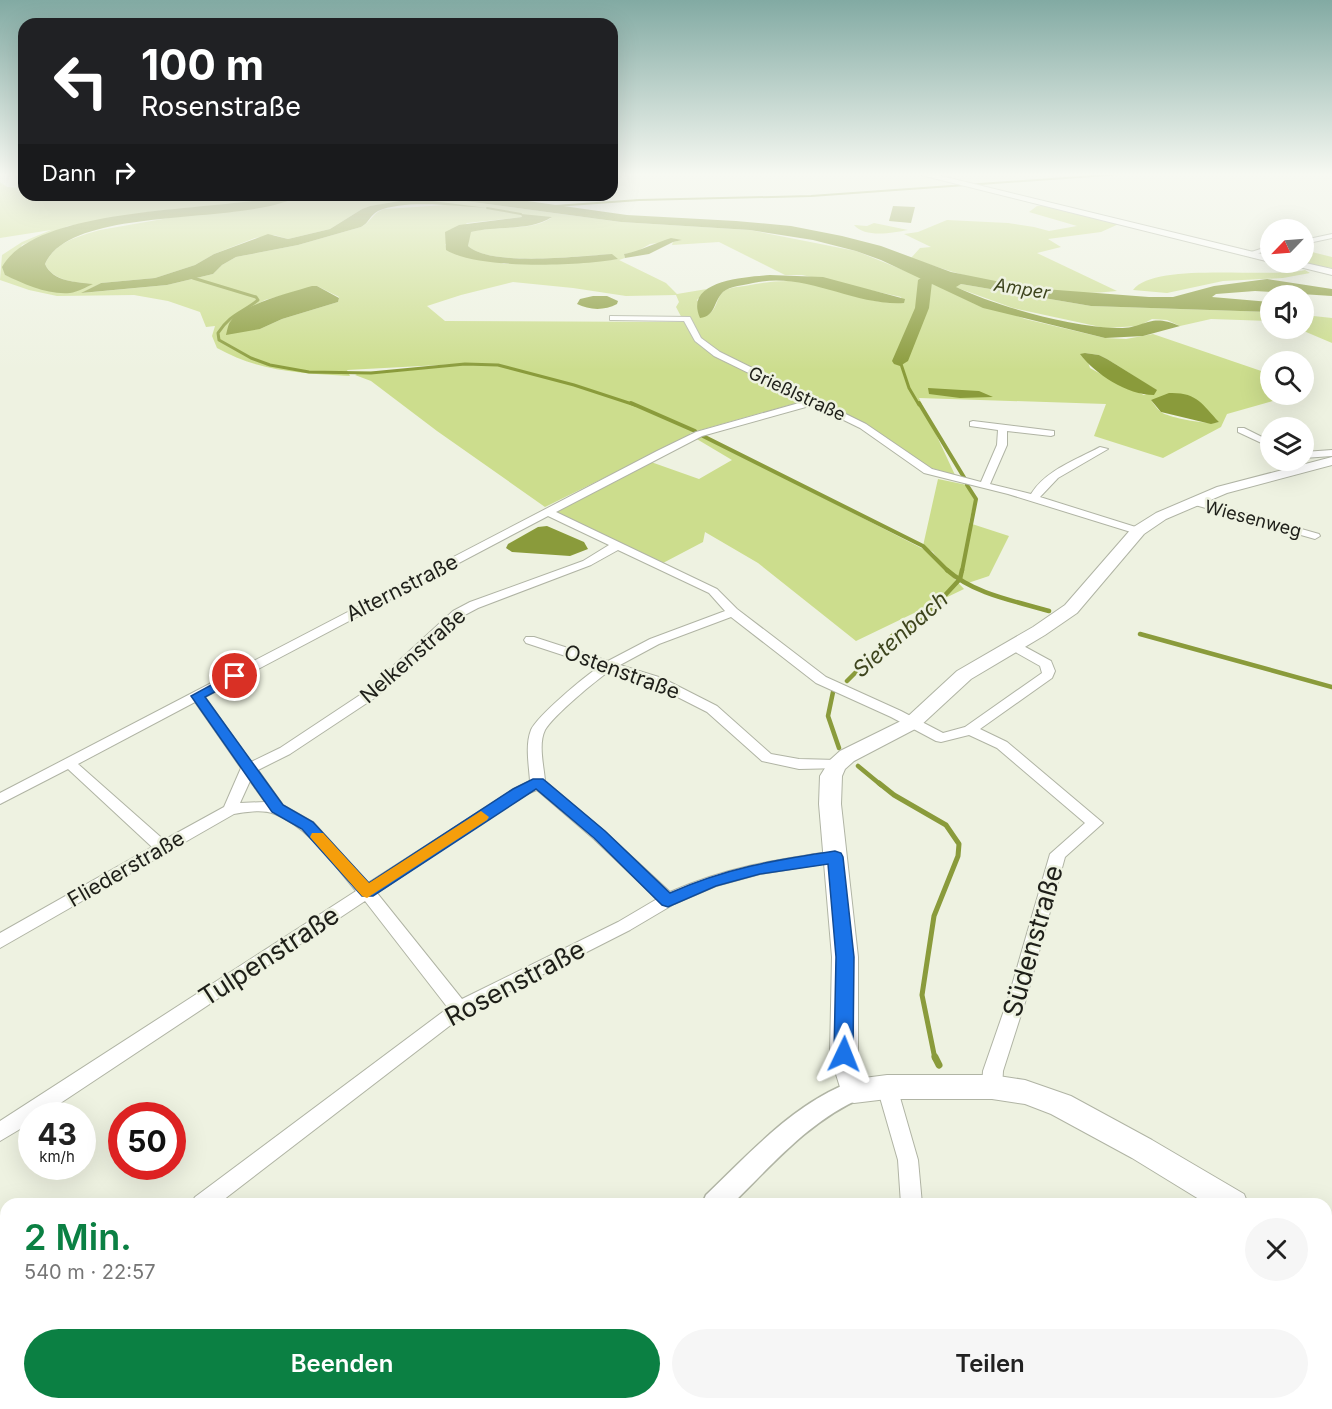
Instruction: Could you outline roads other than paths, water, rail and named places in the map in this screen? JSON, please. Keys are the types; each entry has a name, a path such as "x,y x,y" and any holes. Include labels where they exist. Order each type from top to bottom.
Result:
{"main road":[{"path":"1187,239 1260,257"},
{"path":"1314,268 1332,272"},
{"path":"1314,460 1332,461"},
{"path":"1223,1198 1142,1149 1061,1106 1025,1092 992,1087 887,1088 854,1091 844,1054 845,957 830,804 831,776 837,765 847,756 912,723 964,675 1071,609 1138,531 1161,516 1192,501 1277,471"}],"street":[{"path":"1248,254 1260,251"},
{"name":"Grießlstraße","path":"613,318 687,319 699,339 717,354 863,426 928,471 950,478 985,484 1138,531"},
{"name":"Alternstraße","path":"0,799 699,434 814,402"},
{"path":"973,424 1051,433"},
{"path":"985,484 1002,445 1003,428"},
{"path":"1241,430 1260,439"},
{"path":"1034,498 1045,482 1103,449"},
{"path":"1314,458 1332,453"},
{"name":"Wiesenweg","path":"1192,501 1315,536"},
{"path":"549,512 713,591 733,612 821,680 896,714 941,738 970,730 1047,675 1049,671 1046,664 1014,646"},
{"name":"Nelkenstraße","path":"248,768 285,751 371,694 457,614 474,605 587,563 618,545"},
{"path":"668,900 599,835 538,783 535,749 537,730 610,665 647,645 733,612"},
{"name":"Ostenstraße","path":"530,640 657,681 703,704 767,758 799,764 837,765"},
{"path":"197,696 278,809 308,826 367,892 459,1009"},
{"name":"Südenstraße","path":"970,730 1002,745 1095,823 1058,854 1017,999 993,1071 992,1087"},
{"path":"75,768 163,848"},
{"path":"230,810 248,768"},
{"name":"Tulpenstraße","path":"0,1132 519,792 538,783"},
{"name":"Fliederstraße","path":"0,941 230,810 256,806 278,809"},
{"name":"Rosenstraße","path":"210,1198 459,1009 624,926 668,900 711,881 760,868 835,857"},
{"path":"887,1088 908,1160 911,1198"},
{"path":"721,1198 775,1147 828,1102 844,1093 854,1091"}],"water":[{"path":"38,239 75,239 62,245 45,264 59,278 93,284 79,291 62,293 45,291 5,275 2,267 22,247"},
{"path":"255,239 320,239 236,257 222,265 213,274 167,285 81,293 101,283 155,278 195,265 214,254"},
{"path":"445,239 470,239 468,246 479,252 496,256 537,259 612,254 618,259 530,265 482,261 446,250"},
{"path":"669,239 682,240 649,254 625,258 624,254"},
{"name":"Amper","path":"805,239 853,239 881,246 951,272 1031,288 1173,297 1214,286 1267,279 1306,285 1260,285 1260,291 1216,294 1212,297 1260,301 1260,312 1091,306 961,284 956,287 1035,315 1078,324 1127,328 1161,321 1180,326 1143,336 1105,338 983,308 881,260 856,251"},
{"path":"770,275 823,277 905,299 904,303 885,303 792,281 773,281 742,285 726,290 709,314 700,318 697,305 700,296 708,288 733,279"},
{"path":"317,286 339,298 338,302 282,319 260,329 226,335 230,322 245,310 256,304"},
{"path":"1314,286 1332,289 1332,296 1314,295"},
{"path":"607,296 618,301 617,304 602,309 586,308 577,304 580,299"},
{"path":"1085,353 1107,359 1157,390 1154,395 1144,394 1112,382 1086,362 1080,354"},
{"path":"928,388 979,391 993,397 960,398 929,394"},
{"path":"1169,393 1193,397 1219,422 1211,424 1161,412 1151,400"},
{"path":"547,526 584,542 588,549 570,556 512,552 506,548 508,544 538,527"}],"waterway":[{"name":"Sietenbach","path":"900,361 922,308 925,280 934,274"},
{"path":"193,278 256,297 258,300 223,327 218,333 219,340 251,358 270,365 309,372 371,373 465,364 498,365 574,385 635,405"},
{"name":"Sietenbach","path":"900,361 909,388 919,405"},
{"path":"631,403 695,431"},
{"name":"Sietenbach","path":"919,403 965,479"},
{"path":"703,436 923,546 947,570"},
{"name":"Sietenbach","path":"962,571 976,499 967,485"},
{"path":"947,570 960,579"},
{"name":"Sietenbach","path":"960,579 962,570"},
{"name":"Sietenbach","path":"847,681 893,635 922,620 960,579"},
{"path":"960,579 982,591 1049,611"},
{"path":"1140,634 1332,687"},
{"name":"Sietenbach","path":"833,692 828,716 839,748"},
{"name":"Sietenbach","path":"858,766 881,785"},
{"name":"Sietenbach","path":"879,783 894,795 946,825 959,844 958,856 934,916 922,995 935,1059"},
{"name":"Sietenbach","path":"935,1057 939,1065"}]}
